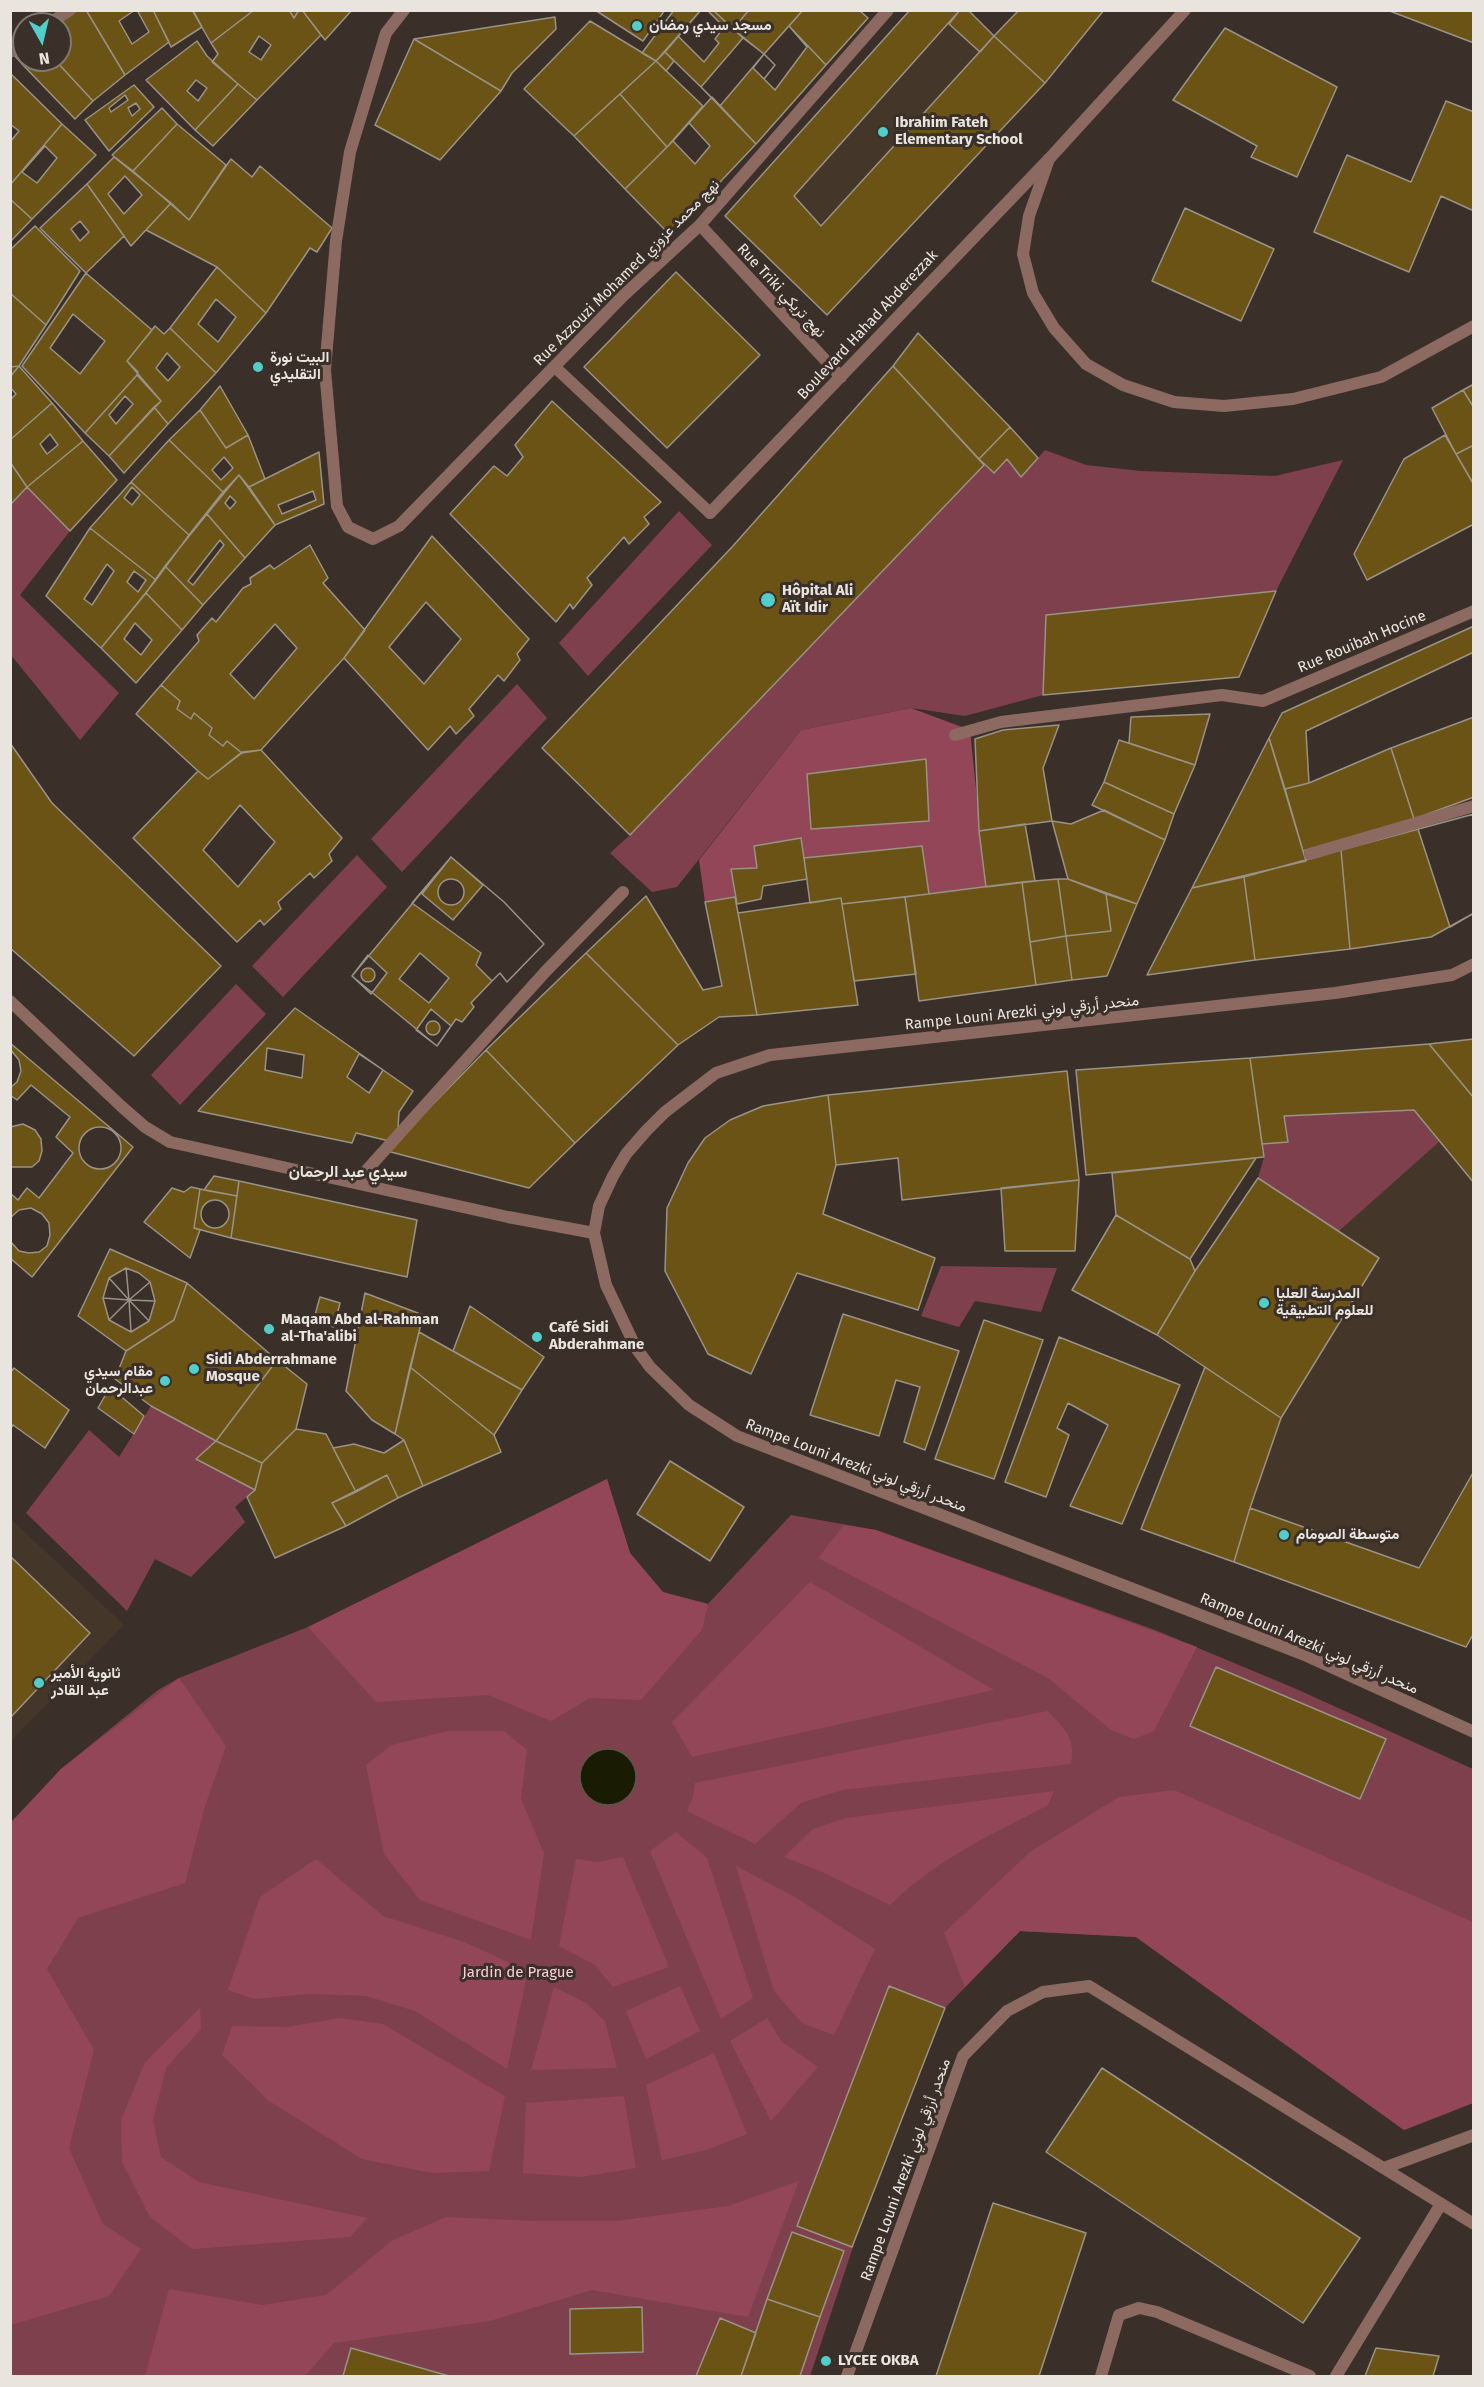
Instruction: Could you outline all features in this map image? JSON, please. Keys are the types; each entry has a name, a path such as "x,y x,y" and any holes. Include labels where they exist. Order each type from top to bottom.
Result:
{"street":[{"name":"Rue Azzouzi Mohamed نهج محمد عزوزي","path":"404,10 387,33 350,152 336,241 325,370 337,506 348,527 373,540 399,526 556,368 623,296 700,225 888,10"},
{"name":"Boulevard Hahad Abderezzak","path":"556,368 710,513 1049,159 1185,10"},
{"path":"1049,159 1029,216 1023,254 1033,293 1054,328 1086,364 1123,385 1174,402 1224,406 1293,399 1381,377 1473,326"},
{"name":"Rue Triki نهج تريكي","path":"700,225 841,376"},
{"name":"Rue Rouibah Hocine","path":"954,735 1001,723 1222,695 1263,701 1473,611"},
{"path":"1310,854 1473,806"},
{"path":"356,1182 546,971 623,892"},
{"name":"Rampe Louni Arezki منحدر أرزقي لوني","path":"1473,964 1452,975 1335,993 770,1056 716,1072 665,1112 626,1154 599,1206 594,1233 606,1285 636,1348 650,1367 689,1405 737,1436 1307,1656 1473,1732"},
{"path":"10,1002 121,1106 145,1127 170,1142 508,1217 594,1233"},
{"name":"Rampe Louni Arezki منحدر أرزقي لوني","path":"847,2376 963,2056 1007,2011 1044,1992 1089,1986 1473,2224"},
{"path":"1384,2168 1473,2135"},
{"path":"1336,2376 1441,2204"},
{"path":"1101,2376 1119,2315 1139,2308 1157,2312 1310,2376"}],"shaded area":[{"path":"910,11 968,11 1045,83 827,315 725,216"},
{"path":"1439,1142 1473,1183 1473,1471 1419,1568 1250,1508 1281,1418 1379,1258 1339,1231"},
{"name":"ثانوية الأمير عبد القادر","path":"10,1518 124,1625 11,1741 10,1741"},
{"path":"603,1749 613,1749 628,1757 634,1766 636,1777 634,1788 628,1797 613,1805 603,1805 592,1800 585,1793 580,1782 580,1772 585,1761 592,1754"}],"green space":[{"path":"1045,450 1086,465 1141,471 1275,476 1343,460 1276,591 1047,615 1043,695 965,716 911,708 801,730 677,887 652,892 610,853 630,835 984,465 994,473 1007,459 1021,477"},
{"path":"27,487 70,531 20,595 119,693 80,740 11,655 10,505"},
{"path":"679,511 712,545 588,676 559,643"},
{"path":"517,684 547,718 402,872 371,839"},
{"path":"911,708 970,730 986,887 929,894 922,846 804,858 800,839 754,846 757,868 731,869 735,897 705,902 699,860 801,730"},
{"path":"357,855 387,887 283,997 252,966"},
{"path":"236,984 266,1014 180,1105 151,1075"},
{"path":"1414,1110 1439,1142 1339,1231 1258,1178 1264,1157 1262,1144 1288,1141 1284,1116"},
{"path":"941,1266 1057,1268 1041,1312 975,1301 959,1327 921,1316"},
{"path":"151,1406 216,1441 196,1459 255,1490 235,1507 245,1522 191,1577 155,1559 127,1611 26,1513 89,1430 119,1457"},
{"name":"Jardin de Prague","path":"607,1479 630,1553 663,1593 708,1604 791,1515 876,1530 1155,1630 1294,1688 1473,1769 1473,2103 1404,2130 1136,1937 1020,1931 945,2008 929,2019 810,2376 11,2376 10,1823 61,1769 158,1690 179,1678 308,1627"},
{"path":"607,1479 630,1553 663,1592 708,1604 702,1630 641,1700 590,1698 551,1721 488,1695 376,1702 308,1627"},
{"path":"844,1525 876,1530 1197,1647 1154,1731 1134,1739 1111,1730 1048,1678 818,1558"},
{"path":"810,1582 994,1690 692,1757 672,1722"},
{"path":"179,1678 226,1746 205,1806 185,1883 78,1918 47,1969 94,2050 69,2148 103,2224 141,2249 109,2296 11,2325 11,1823 61,1769"},
{"path":"1048,1711 1064,1728 1070,1740 1071,1764 842,1790 801,1803 755,1844 687,1811 693,1797 695,1783"},
{"path":"447,1731 504,1731 527,1750 521,1799 544,1853 531,1940 420,1900 384,1854 366,1765 392,1745"},
{"path":"1174,1790 1473,1922 1473,2103 1404,2130 1136,1937 1020,1931 965,1987 944,1933 1030,1852 1119,1797"},
{"path":"1054,1791 1048,1805 946,1861 908,1888 890,1905 820,1871 784,1857 813,1829 846,1818"},
{"path":"676,1832 707,1858 753,1998 721,2019 650,1851"},
{"path":"623,1857 669,1967 613,1987 595,1965 559,1946 576,1859 598,1862"},
{"path":"316,1859 383,1916 464,1942 528,1971 507,2069 415,2011 366,1996 310,1994 254,1999 228,1990 260,1897"},
{"path":"736,1866 795,1897 875,1949 834,2035 802,2023 774,1991"},
{"path":"680,1986 700,2031 646,2059 626,2011"},
{"path":"554,1987 586,2003 605,2021 617,2068 531,2070"},
{"path":"200,2008 201,2029 166,2068 153,2120 161,2157 199,2182 367,2218 350,2237 192,2249 150,2217 122,2162 121,2120 145,2062"},
{"path":"340,2018 383,2024 505,2096 489,2171 432,2173 362,2159 269,2101 222,2055 232,2026 286,2027"},
{"path":"767,2018 781,2041 818,2067 771,2121 730,2041"},
{"path":"714,2053 747,2134 707,2150 662,2160 646,2085"},
{"path":"624,2096 636,2168 581,2177 523,2173 526,2103"},
{"path":"799,2181 748,2317 592,2290 490,2321 334,2343 305,2376 145,2376 169,2289 262,2305 326,2295 393,2240 446,2217 537,2221 616,2221 728,2206"}],"building":[{"path":"78,10 86,10 125,75 93,101 66,72 72,72 72,14"},
{"path":"86,10 135,10 119,21 132,44 149,32 137,10 153,10 169,42 125,75"},
{"path":"153,10 193,10 202,27 171,47"},
{"path":"192,10 254,10 211,43"},
{"path":"254,10 289,10 294,18 299,10 302,10 321,35 257,100 212,62 218,54 211,43","holes":["259,36 271,45 261,60 249,52"]},
{"path":"289,10 299,10 294,18"},
{"path":"302,10 352,10 325,40"},
{"name":"مسجد سيدي رمضان","path":"595,10 665,10 643,41"},
{"path":"674,10 700,11 656,61 642,53"},
{"path":"701,10 707,10 724,27 715,39 719,43 704,62 678,36"},
{"path":"701,10 713,10 743,38 701,87 665,52"},
{"path":"713,10 749,10 733,29"},
{"path":"749,10 803,10 764,54 733,29"},
{"path":"803,10 859,10 868,18 826,65 789,26"},
{"path":"910,10 960,10 794,196 821,226 994,36 1045,83 827,315 725,216"},
{"path":"960,10 968,10 994,36 980,52 949,24"},
{"path":"1019,10 1104,10 1045,83 994,36"},
{"path":"1387,10 1474,10 1474,43"},
{"path":"555,17 556,29 512,73 501,91 414,39"},
{"path":"590,21 656,61 574,136 524,89"},
{"path":"789,26 826,65 756,144 701,87 743,38 764,54"},
{"path":"789,26 807,47 775,90 764,79 775,65 764,54"},
{"path":"1225,28 1337,87 1297,177 1251,157 1257,146 1173,100"},
{"path":"743,38 764,54 720,106 701,87"},
{"path":"414,39 501,91 440,160 375,125"},
{"path":"197,41 207,56 238,84 195,130 146,80","holes":["196,80 207,88 198,101 187,91"]},
{"path":"665,52 674,61 666,71 656,61"},
{"path":"764,54 775,65 764,79 753,68"},
{"path":"656,61 703,106 667,147 620,94"},
{"path":"30,72 66,72 93,101 75,119"},
{"path":"10,73 62,124 10,185 10,142 19,131 10,124"},
{"path":"238,84 257,100 213,146 195,130"},
{"path":"134,85 154,107 109,151 85,120","holes":["125,95 128,100 111,112 109,108","136,103 140,109 132,116 128,108"]},
{"path":"620,94 667,147 625,189 574,136"},
{"path":"712,97 756,144 670,235 625,189 673,141"},
{"path":"1446,101 1474,112 1474,211 1441,196 1409,272 1314,232 1347,155 1411,182"},
{"path":"162,108 177,124 133,171 112,155"},
{"path":"689,123 710,146 695,164 673,141"},
{"path":"62,124 96,155 32,219 10,199 10,185"},
{"path":"177,124 226,165 189,220 133,171"},
{"path":"45,146 57,158 37,183 22,172"},
{"path":"114,157 171,203 131,246 87,184","holes":["125,176 142,195 124,214 108,194"]},
{"path":"231,159 252,177 260,166 332,228 317,252 310,248 266,313 217,267 146,230 171,203 189,220"},
{"path":"87,184 124,236 86,273 40,228","holes":["80,221 89,232 80,241 71,229"]},
{"path":"10,199 32,219 10,242"},
{"path":"1185,208 1274,249 1241,321 1152,281"},
{"path":"35,226 80,271 46,325 10,293 10,250"},
{"path":"217,267 266,313 216,373 170,328","holes":["216,299 236,317 218,342 198,324"]},
{"path":"676,272 760,355 667,448 584,367"},
{"path":"86,273 152,330 127,361 138,372 137,375 85,433 22,366","holes":["73,314 105,341 80,374 50,348"]},
{"path":"10,293 46,325 19,366 10,367"},
{"path":"155,326 164,334 170,328 216,373 168,424 154,407 161,401 127,361","holes":["167,353 180,367 168,381 156,368"]},
{"path":"918,333 1010,427 979,459 893,366"},
{"path":"19,366 52,403 10,440 10,400 16,394 10,387 10,377"},
{"path":"19,366 10,377 10,367"},
{"name":"Hôpital Ali Aït Idir","path":"893,366 984,465 630,835 542,748 732,547"},
{"path":"137,375 161,401 109,456 85,433","holes":["125,396 133,404 116,424 109,415"]},
{"path":"1474,384 1474,408 1463,390"},
{"path":"220,386 248,435 226,448 200,410"},
{"path":"1463,390 1474,408 1474,445 1456,454 1432,408"},
{"path":"552,401 661,502 644,517 649,524 629,544 624,537 587,578 592,585 573,609 570,604 556,622 450,514 494,466 507,476 523,457 515,445"},
{"path":"52,403 83,441 27,487 10,462 10,440","holes":["50,434 58,445 47,454 40,444"]},
{"path":"154,407 168,424 124,473 109,456"},
{"path":"200,410 226,448 248,435 265,479 249,487 239,475 223,492 169,440","holes":["224,457 233,468 221,480 212,470"]},
{"path":"1010,427 1038,458 1021,477 1007,459 994,473 979,459"},
{"path":"1445,435 1474,485 1474,524 1367,580 1354,554 1404,459"},
{"path":"169,440 223,492 189,535 131,482"},
{"path":"83,441 117,480 70,531 27,487"},
{"path":"1474,445 1474,485 1456,454"},
{"path":"319,452 324,504 275,525 249,487","holes":["313,491 316,500 282,514 278,505"]},
{"path":"10,462 27,487 10,505"},
{"path":"239,475 275,525 245,558 207,514","holes":["230,496 236,502 230,509 225,503"]},
{"path":"131,482 189,535 156,580 90,528","holes":["132,487 140,495 132,505 124,498"]},
{"path":"207,514 245,558 203,605 165,566","holes":["220,540 224,545 193,585 188,581"]},
{"path":"90,528 156,580 101,648 46,596","holes":["107,564 114,571 92,605 84,599","134,571 146,580 138,592 127,582"]},
{"path":"432,536 529,639 517,654 520,660 504,681 498,675 469,709 474,716 456,734 450,726 428,750 344,658","holes":["426,602 461,639 424,684 389,647"]},
{"path":"310,545 328,578 323,583 365,630 344,658 261,750 242,753 227,741 223,746 209,735 212,728 194,713 191,719 177,709 180,701 161,685 199,641 197,635 212,618 216,622 243,588 251,584 250,578 270,565 274,569","holes":["275,624 297,648 254,699 230,674"]},
{"path":"165,566 203,605 182,630 146,593"},
{"path":"1276,591 1239,677 1043,695 1046,615"},
{"path":"146,593 182,630 136,683 101,648","holes":["135,623 152,640 141,655 124,639"]},
{"path":"1474,626 1474,652 1306,731 1309,783 1285,789 1269,738 1282,713"},
{"path":"161,685 180,701 177,709 191,719 194,713 212,728 209,735 223,746 227,741 242,753 208,779 198,771 136,714"},
{"path":"1210,714 1195,765 1129,743 1131,717"},
{"path":"1474,717 1474,797 1414,819 1391,748"},
{"path":"1059,725 1043,768 1052,821 979,831 975,739 1003,730"},
{"path":"1269,738 1306,861 1192,888"},
{"path":"1119,740 1195,765 1174,814 1104,782"},
{"path":"10,743 52,803 221,966 134,1056 10,948"},
{"path":"1391,748 1414,819 1303,851 1285,789 1309,783"},
{"path":"261,750 342,838 329,854 332,861 314,878 310,873 278,902 281,909 264,925 260,920 237,942 133,838 198,771 208,779 242,752","holes":["240,805 275,842 238,887 203,850"]},
{"path":"926,759 929,821 811,829 807,774"},
{"path":"1104,782 1174,814 1165,840 1092,805"},
{"path":"1104,810 1165,840 1137,904 1068,879 1052,821 1071,824"},
{"path":"1474,814 1474,913 1431,937 1350,949 1341,850"},
{"path":"1474,814 1474,913 1450,927 1418,829"},
{"path":"1025,824 1035,881 986,887 979,831"},
{"path":"801,838 807,879 763,886 761,899 737,904 731,869 757,868 754,846"},
{"path":"922,846 929,894 842,904 841,898 810,903 804,858"},
{"path":"1341,850 1350,949 1255,960 1244,877"},
{"path":"451,857 504,902 544,944 507,982 500,973 471,1003 474,1007 462,1022 456,1019 437,1046 352,976","holes":["420,953 449,978 429,1003 399,979"]},
{"path":"451,857 504,902 544,944 507,982 500,973 492,981 476,965 481,953 412,903"},
{"path":"451,857 483,885 453,920 422,894"},
{"path":"1244,877 1255,960 1147,975 1192,888"},
{"path":"451,879 460,883 464,892 460,901 451,905 442,901 438,892 442,883"},
{"path":"1058,879 1068,879 1106,894 1111,931 1066,936"},
{"path":"1058,879 1066,936 1030,942 1022,882"},
{"path":"1022,882 1036,985 919,1001 905,897"},
{"path":"1106,894 1137,904 1107,976 1072,980 1066,936 1111,931"},
{"path":"646,896 703,990 722,986 705,902 735,897 757,1015 719,1017 678,1045 586,953"},
{"path":"905,897 916,974 854,981 842,904"},
{"path":"841,898 858,1005 757,1015 738,913"},
{"path":"1066,936 1072,980 1036,985 1030,942"},
{"path":"586,953 678,1045 575,1143 486,1050"},
{"path":"368,955 387,973 371,994 352,976"},
{"path":"368,968 373,970 375,975 373,980 368,982 363,980 361,975 363,970"},
{"path":"295,1008 413,1091 399,1112 398,1128 389,1141 356,1133 352,1143 198,1111","holes":["267,1048 304,1055 302,1078 265,1070"]},
{"path":"431,1009 451,1026 437,1046 416,1030"},
{"path":"433,1021 438,1023 440,1028 438,1033 433,1035 428,1033 426,1028 428,1023"},
{"path":"1474,1039 1474,1098 1429,1044"},
{"path":"10,1043 133,1147 32,1277 10,1258"},
{"path":"1429,1044 1474,1098 1474,1183 1414,1110 1284,1116 1288,1142 1262,1144 1250,1058"},
{"path":"10,1049 19,1060 21,1071 17,1082 10,1088"},
{"path":"486,1050 575,1143 529,1188 387,1151"},
{"path":"359,1054 383,1070 369,1093 347,1077"},
{"path":"1250,1058 1264,1157 1086,1175 1076,1070"},
{"path":"1067,1071 1079,1180 902,1200 898,1158 836,1165 828,1095"},
{"path":"31,1085 70,1117 56,1137 73,1153 39,1198 27,1188 18,1200 10,1193 10,1095 17,1100"},
{"path":"828,1095 836,1165 823,1214 935,1258 918,1310 797,1273 751,1374 708,1354 665,1271 667,1208 688,1163 705,1138 730,1120 763,1106"},
{"path":"23,1124 35,1130 41,1139 42,1151 39,1161 32,1167 11,1167 10,1127"},
{"path":"100,1127 108,1128 115,1133 120,1140 120,1156 115,1163 108,1168 100,1169 92,1168 85,1163 80,1156 79,1148 80,1140 85,1133 92,1128"},
{"path":"1256,1158 1190,1259 1116,1215 1112,1173"},
{"path":"214,1176 239,1181 237,1196 204,1190"},
{"name":"المدرسة العليا للعلوم التطبيقية","path":"1258,1178 1379,1258 1281,1418 1157,1335 1195,1271"},
{"path":"1079,1180 1075,1251 1005,1251 1001,1188"},
{"path":"239,1181 417,1220 407,1277 231,1238"},
{"path":"191,1187 200,1189 194,1228 200,1230 190,1258 144,1222 172,1188 184,1192"},
{"path":"200,1189 237,1196 231,1238 194,1228"},
{"path":"215,1200 225,1204 229,1214 225,1224 215,1228 205,1224 201,1214 205,1204"},
{"path":"31,1208 42,1214 49,1223 50,1235 47,1246 39,1252 29,1253 19,1251 10,1241 10,1218 19,1210"},
{"path":"1116,1215 1190,1259 1195,1271 1157,1335 1072,1290"},
{"path":"110,1249 187,1283 174,1320 126,1351 78,1316"},
{"path":"126,1268 129,1300 109,1278"},
{"path":"126,1268 139,1273 150,1282 129,1300"},
{"path":"109,1278 129,1300 103,1298"},
{"path":"150,1282 155,1301 129,1300"},
{"name":"Sidi Abderrahmane Mosque","path":"187,1283 277,1360 216,1441 151,1406 115,1379 126,1351 174,1320"},
{"path":"365,1293 423,1315 395,1434 372,1420 346,1391"},
{"path":"320,1297 340,1303 334,1327 313,1322"},
{"path":"103,1298 129,1300 109,1320"},
{"path":"129,1300 131,1332 109,1320"},
{"path":"129,1300 149,1321 131,1332"},
{"path":"129,1300 155,1301 149,1321"},
{"path":"470,1306 544,1357 522,1390 453,1351"},
{"path":"843,1314 959,1351 925,1450 904,1442 920,1387 896,1380 879,1436 810,1415"},
{"path":"984,1320 1043,1340 994,1479 935,1459"},
{"path":"419,1332 522,1390 494,1435 410,1367"},
{"path":"1059,1337 1180,1385 1122,1524 1070,1506 1108,1425 1068,1403 1057,1428 1069,1435 1046,1497 1005,1482"},
{"path":"277,1360 307,1384 296,1429 262,1463 216,1441"},
{"path":"410,1367 494,1435 501,1452 423,1486 404,1440 395,1434"},
{"path":"1205,1367 1281,1418 1234,1562 1141,1529"},
{"path":"14,1368 69,1410 45,1448 13,1425 10,1429 10,1373"},
{"path":"110,1387 144,1416 134,1434 98,1408"},
{"path":"296,1429 326,1434 356,1492 332,1503 346,1526 275,1558 247,1497 255,1490 262,1463"},
{"path":"404,1440 423,1486 398,1498 387,1475 356,1492 333,1448 354,1444 384,1453"},
{"path":"216,1441 262,1463 255,1490 196,1459"},
{"path":"670,1461 744,1507 710,1561 637,1514"},
{"name":"متوسطة الصومام","path":"1474,1471 1474,1633 1466,1647 1234,1562 1250,1508 1419,1568"},
{"path":"387,1475 398,1498 346,1526 332,1503"},
{"path":"10,1556 90,1633 10,1718"},
{"path":"1216,1667 1386,1739 1360,1799 1190,1726"},
{"path":"889,1986 945,2008 852,2247 797,2226"},
{"path":"1102,2068 1360,2238 1303,2323 1046,2152"},
{"path":"993,2203 1086,2233 1039,2376 936,2376"},
{"path":"792,2232 844,2251 820,2317 767,2299"},
{"path":"767,2299 820,2317 800,2376 741,2376"},
{"path":"642,2307 643,2352 570,2354 570,2309"},
{"path":"720,2318 756,2333 741,2376 696,2376"},
{"path":"351,2348 449,2376 343,2376"},
{"path":"1376,2348 1439,2356 1433,2376 1365,2376"}],"place":[{"name":"مسجد سيدي رمضان","path":"637,26"},
{"name":"Ibrahim Fateh Elementary School","path":"883,132"},
{"name":"البيت نورة التقليدي","path":"258,367"},
{"name":"Hôpital Ali Aït Idir","path":"768,600"},
{"name":"المدرسة العليا للعلوم التطبيقية","path":"1264,1303"},
{"name":"Maqam Abd al-Rahman al-Tha'alibi","path":"269,1329"},
{"name":"Café Sidi Abderahmane","path":"537,1337"},
{"name":"Sidi Abderrahmane Mosque","path":"194,1369"},
{"name":"مقام سيدي عبدالرحمان","path":"165,1381"},
{"name":"متوسطة الصومام","path":"1284,1535"},
{"name":"ثانوية الأمير عبد القادر","path":"39,1683"},
{"name":"LYCEE OKBA","path":"826,2361"}],"district":[{"name":"سيدي عبد الرحمان","path":"348,1173"}]}
